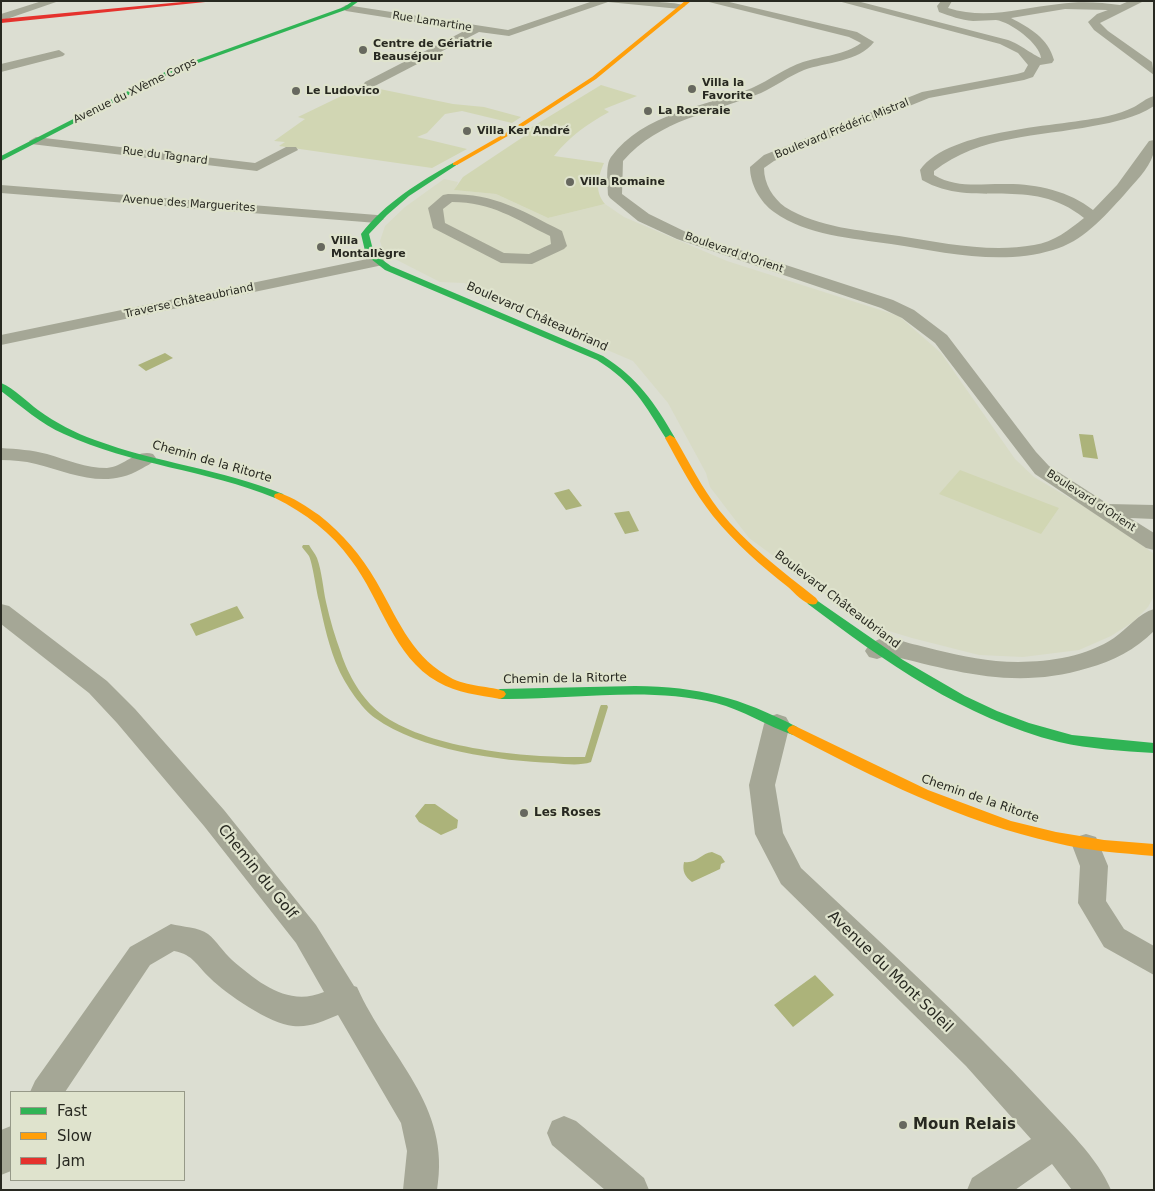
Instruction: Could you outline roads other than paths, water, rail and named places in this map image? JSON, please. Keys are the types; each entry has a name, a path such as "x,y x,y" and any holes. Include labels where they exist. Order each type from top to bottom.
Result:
{"street":[{"path":"1,19 54,1"},
{"path":"1,19 213,1"},
{"name":"Avenue du XVème Corps","path":"1,160 171,71 346,8 357,1"},
{"name":"Rue Lamartine","path":"346,8 509,33 604,1"},
{"path":"613,1 685,4"},
{"name":"Boulevard d'Orient","path":"710,1 853,34 868,42 858,50 800,67 759,89 664,124 633,140 616,160 615,194 630,209 641,216 701,243 887,304 908,314 942,340 1029,456 1042,470 1154,544"},
{"path":"843,1 1004,42 1021,49 1033,60 1042,62 1048,60 1043,46 1025,31 1000,17"},
{"path":"865,8 882,1"},
{"path":"947,1 942,6 943,10 984,20 1059,6 1095,5 1122,8"},
{"path":"1139,1 1096,20 1095,26 1144,60 1154,71"},
{"path":"377,262 370,255 365,241 365,234 377,219 437,174 511,132 594,78 685,4"},
{"path":"369,85 476,29"},
{"path":"1,68 59,54"},
{"name":"Boulevard Frédéric Mistral","path":"1033,60 1032,69 1020,77 926,95 770,158 757,167 758,180 772,203 802,221 840,231 976,251 1010,252 1050,246 1078,232 1149,158 1154,144"},
{"path":"1093,218 1071,202 1042,192 1003,188 959,190 947,188 926,177 927,170 941,158 970,146 1001,137 1114,118 1135,111 1154,100"},
{"name":"Rue du Tagnard","path":"36,141 257,167 291,150"},
{"name":"Avenue des Marguerites","path":"1,189 377,219"},
{"path":"448,198 470,198 495,203 557,234 559,246 532,259 501,258 438,225 435,208 448,198"},
{"name":"Traverse Châteaubriand","path":"1,340 377,262"},
{"name":"Boulevard Châteaubriand","path":"377,262 400,274 575,346 624,373 645,396 706,499 740,540 786,580 877,651 938,688 1018,726 1092,744 1154,748"},
{"name":"Chemin de la Ritorte","path":"1,386 60,429 146,458 250,484 279,495 299,506 325,526 357,560 397,636 410,653 439,677 459,686 502,694 656,690 718,699 777,724 910,791 978,816 1086,845 1129,850 1154,850"},
{"path":"1,454 31,456 94,474 108,475 135,466 146,458"},
{"path":"1103,510 1154,512"},
{"name":"Chemin du Golf","path":"1,612 98,687 126,716 214,818 306,934 414,1114 420,1129 424,1162 420,1190"},
{"path":"877,651 885,646 975,667 1038,670 1096,658 1137,633 1154,617"},
{"name":"Avenue du Mont Soleil","path":"777,724 762,785 769,834 791,876 976,1055 1056,1142 1094,1190"},
{"path":"1086,845 1094,866 1092,903 1114,938 1154,962"},
{"path":"47,1091 140,956 171,937 197,943 221,969 260,998 292,1012 314,1011 346,998"},
{"path":"564,1133 632,1190"},
{"path":"984,1190 1056,1142"},
{"path":"1,1158 10,1144"}],"waterway":[{"path":"306,547 313,557 332,640 344,671 351,684 371,709 378,716 398,728 450,746 480,752 538,759 588,760 604,707"}],"place":[{"name":"Centre de Gériatrie Beauséjour","path":"363,50"},
{"name":"Villa la Favorite","path":"692,89"},
{"name":"Le Ludovico","path":"296,91"},
{"name":"La Roseraie","path":"648,111"},
{"name":"Villa Ker André","path":"467,131"},
{"name":"Villa Romaine","path":"570,182"},
{"name":"Villa Montallègre","path":"321,247"},
{"name":"Les Roses","path":"524,813"},
{"name":"Moun Relais","path":"903,1125"}]}
